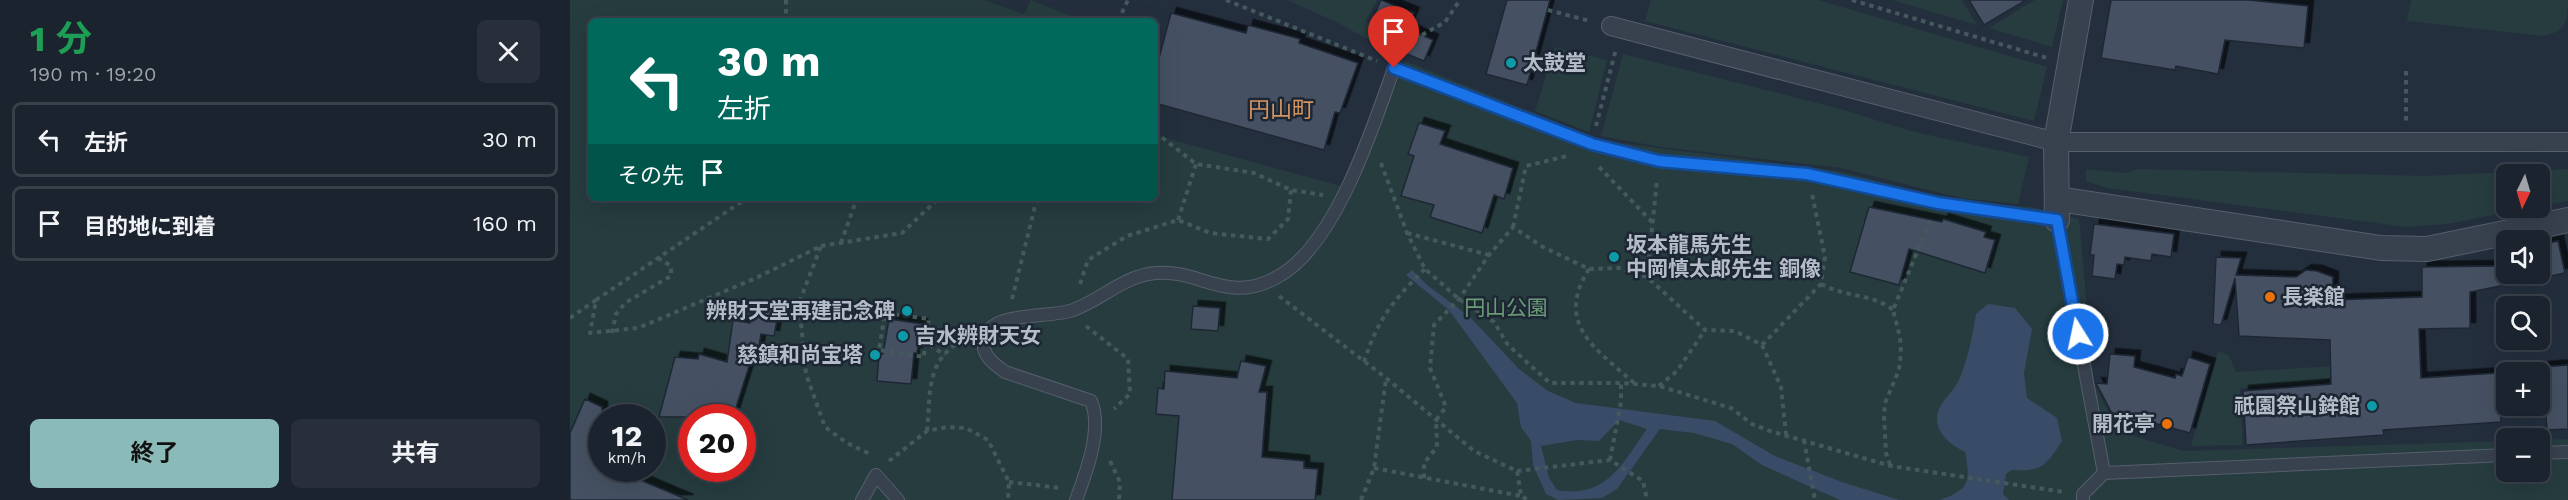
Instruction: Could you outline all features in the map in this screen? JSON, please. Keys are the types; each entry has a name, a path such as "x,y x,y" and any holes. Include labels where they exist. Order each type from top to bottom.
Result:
{"street":[{"path":"2081,0 2056,142 2057,209 2381,248 2406,249 2427,249 2568,220"},
{"path":"1616,28 2056,142 2568,142"}],"lane":[{"path":"1076,500 1094,428 1095,411 1092,401 1005,372 988,358 984,344 988,331 993,325 1007,318 1033,318 1071,311 1101,298 1128,280 1147,274 1176,273 1223,287 1263,283 1281,276 1307,252 1328,223 1370,134 1394,68 1587,147 1659,161 1807,174 1938,203 2057,209 2104,473"},
{"path":"2550,453 2568,452"},
{"path":"2083,497 2104,473 2496,455"},
{"path":"862,500 876,475 898,500"}],"path":[{"path":"786,0 786,18"},
{"path":"1119,18 1128,0"},
{"path":"1226,0 1394,68"},
{"path":"1422,35 1445,22 1460,0"},
{"path":"1852,0 2069,65"},
{"path":"1548,10 1616,28 1587,147"},
{"path":"2406,71 2406,143"},
{"path":"1158,134 1196,164 1254,173 1291,190 1341,197"},
{"path":"1587,147 1653,222"},
{"path":"1424,478 1424,463 1437,447 1436,420 1446,407 1430,368 1434,325 1459,298 1489,255 1513,227 1526,166 1587,147"},
{"path":"1379,157 1407,233 1425,269 1459,298 1494,322 1508,345 1550,383 1621,383 1659,386 1684,396 1718,402 1731,408 1752,424 1891,466 2083,497"},
{"path":"1647,277 1659,161"},
{"path":"1178,220 1196,164"},
{"path":"1762,345 1821,284 1825,257 1807,174"},
{"path":"1119,500 1120,482 1094,428 1130,394 1128,359 1096,336 1071,311 1088,260 1127,236 1178,220 1210,233 1268,239 1288,219 1291,190"},
{"path":"570,318 743,201"},
{"path":"841,243 856,201"},
{"path":"596,300 590,333 612,333 638,328 756,278 821,246 902,234 936,201"},
{"path":"1007,318 1036,201"},
{"path":"1891,466 1886,453 1884,416 1885,403 1899,370 1900,337 1893,310 1938,203"},
{"path":"1513,227 1543,247 1589,269 1619,268 1647,277 1705,330 1735,331 1762,345 1781,387 1786,434"},
{"path":"1407,233 1489,255"},
{"path":"821,246 799,303 806,374 825,427 847,443 877,458"},
{"path":"612,333 616,314 625,303 671,276 671,266 658,258"},
{"path":"1364,362 1374,332 1394,299 1425,269"},
{"path":"1589,269 1577,295 1578,323 1593,348 1634,384"},
{"path":"1263,283 1386,378 1473,451 1517,471 1610,460 1643,481 1647,500"},
{"path":"1821,284 1847,295 1881,301 1893,310"},
{"path":"885,313 929,320 926,342 924,357 879,350 885,313"},
{"path":"1659,386 1677,371 1705,330"},
{"path":"927,431 933,370 961,341 988,331"},
{"path":"926,342 945,355"},
{"path":"1361,500 1374,468 1386,378"},
{"path":"1610,460 1621,402 1621,383"},
{"path":"876,475 927,431 947,427 966,428 988,440 1009,482 1008,500"},
{"path":"1804,440 1815,500"},
{"path":"1374,468 1521,496 1528,500"},
{"path":"1517,471 1521,496"},
{"path":"1009,482 1065,488"}],"green space":[{"name":"円山公園","path":"570,0 983,0 1024,14 1031,0 1076,18 588,18 588,201 1158,201 1158,136 1355,190 1405,61 1604,141 1839,171 1960,202 2032,207 2079,219 2094,384 2106,408 2128,434 2183,451 2496,441 2496,482 2550,482 2550,440 2568,439 2568,500 570,500"},
{"path":"1287,0 1377,0 1366,22 1404,38 1397,55 1336,22"},
{"path":"1651,0 1818,0 2047,67 2034,121 1645,21"},
{"path":"1892,0 1962,0 1977,25"},
{"path":"2035,0 2063,0 2052,47 1989,28"},
{"path":"2411,0 2568,0 2568,8 2564,25 2556,32 2542,36 2407,21"},
{"path":"1555,47 1607,60 1589,132 1535,111"},
{"path":"1623,54 1841,109 1911,131 2029,157 2018,204 1961,198 1841,168 1661,147 1601,136"},
{"path":"2086,169 2123,173 2140,169 2427,176 2496,173 2496,215 2447,224 2406,227 2107,188 2086,181"},
{"path":"2568,169 2568,201 2550,204 2550,170"},
{"path":"2218,351 2229,355 2236,372 2348,365 2338,380 2240,388 2243,445 2191,446"}],"water":[{"path":"1412,270 1427,285 1470,317 1519,369 1548,391 1576,403 1715,421 1775,456 1842,482 1899,500 1840,500 1762,465 1732,444 1694,433 1660,429 1617,489 1602,498 1558,500 1546,494 1533,465 1531,441 1521,427 1517,403 1449,310 1406,275","holes":["1619,420 1647,429 1620,466 1600,484 1574,491 1557,490 1549,478 1541,446 1577,440 1599,441"]},
{"path":"1988,304 2015,308 2032,329 2024,373 2027,398 2057,418 2062,441 2043,465 2031,470 2012,470 2006,474 2003,494 2009,500 1940,500 1957,492 1966,484 1968,471 1965,452 1953,445 1939,430 1937,417 1939,409 1956,386 1961,374 1976,314"}],"building":[{"path":"1381,0 1414,13 1404,34 1372,20"},
{"path":"1507,0 1550,0 1527,85 1486,74"},
{"path":"1969,0 2026,0 1984,25"},
{"path":"2111,0 2248,0 2308,6 2304,48 2225,40 2218,74 2176,66 2175,70 2101,58"},
{"path":"1171,13 1246,33 1248,25 1300,39 1299,43 1358,63 1340,113 1335,112 1324,150 1158,104 1158,62"},
{"path":"1411,30 1433,40 1424,61 1402,52"},
{"path":"1419,123 1445,131 1440,144 1513,168 1504,199 1494,195 1482,233 1430,217 1434,205 1401,196 1414,156 1408,154"},
{"path":"1869,207 1942,222 1943,219 1986,232 1984,237 1995,240 1985,273 1909,249 1899,285 1850,272"},
{"path":"2094,224 2174,234 2171,257 2152,254 2151,261 2125,257 2124,265 2117,264 2115,279 2092,276 2094,255 2090,255"},
{"path":"2558,241 2565,273 2550,276 2550,243"},
{"path":"2216,257 2241,258 2236,275 2296,277 2306,270 2317,271 2333,277 2332,300 2422,297 2422,267 2496,266 2496,284 2510,284 2470,292 2470,328 2419,329 2421,378 2496,373 2496,416 2501,416 2501,422 2383,430 2384,435 2246,445 2243,391 2331,384 2330,340 2239,336 2235,278 2221,325 2213,324"},
{"path":"753,305 779,309 774,336 761,334 757,358 752,357 737,404 678,404 678,417 666,417 666,404 662,404 675,357 698,359 699,354 727,362 733,320 750,323"},
{"path":"1193,306 1220,308 1218,331 1191,329"},
{"path":"889,319 922,324 917,353 914,353 911,384 877,381 879,354 883,354"},
{"path":"2110,354 2135,356 2134,367 2175,378 2176,374 2182,376 2188,357 2210,364 2190,433 2140,419 2129,432 2116,421 2096,383 2107,384"},
{"path":"1241,361 1266,366 1259,392 1267,392 1262,457 1304,461 1304,468 1318,469 1315,500 1172,500 1179,416 1156,414 1158,388 1164,389 1165,371 1237,378"},
{"path":"2568,365 2568,429 2547,428 2546,416 2550,416 2550,366"},
{"path":"585,399 596,404 588,404 588,482 645,482 688,500 570,500 570,433"}],"place":[{"name":"太鼓堂","path":"1511,63"},
{"name":"坂本龍馬先生 中岡慎太郎先生 銅像","path":"1614,257"},
{"name":"長楽館","path":"2270,297"},
{"name":"辨財天堂再建記念碑","path":"907,311"},
{"name":"吉水辨財天女","path":"903,336"},
{"name":"慈鎮和尚宝塔","path":"875,355"},
{"name":"祇園祭山鉾館","path":"2372,406"},
{"name":"開花亭","path":"2167,424"}],"district":[{"name":"円山町","path":"1281,109"}],"route":[{"path":"1394,68 1592,144 1659,161 1807,174 1938,203 2057,220 2078,334"}]}
